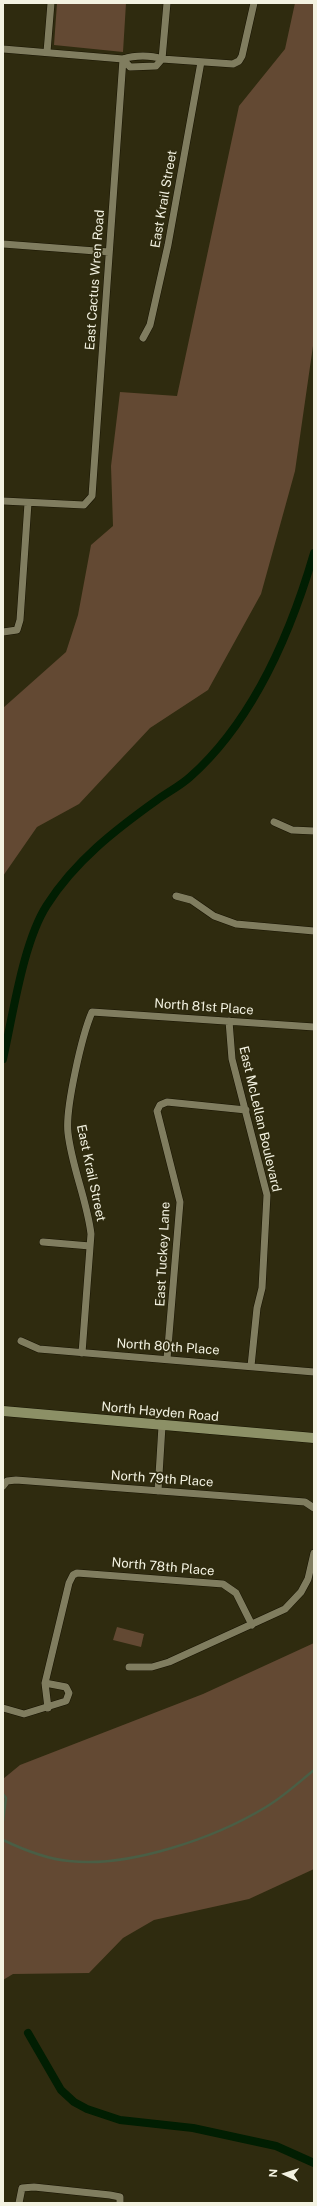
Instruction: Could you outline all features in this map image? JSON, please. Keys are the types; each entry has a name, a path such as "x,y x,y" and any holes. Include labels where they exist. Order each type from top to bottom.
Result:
{"main road":[{"name":"North Hayden Road","path":"3,1411 314,1438"}],"street":[{"path":"47,52 51,3"},
{"path":"3,49 123,59 130,67 156,66 162,59 167,3"},
{"path":"162,59 233,64 239,61 242,56 254,3"},
{"name":"East Cactus Wren Road","path":"28,502 84,505 89,502 92,496 123,59"},
{"name":"East Krail Street","path":"143,338 150,325 168,245 201,62"},
{"path":"3,244 109,252"},
{"path":"3,501 28,502 20,620 17,630 3,632"},
{"path":"274,822 292,830 314,831"},
{"path":"176,896 191,900 214,916 236,924 314,931"},
{"name":"East Krail Street","path":"82,1353 90,1246 89,1220 71,1148 68,1125 70,1100 92,1012"},
{"name":"North 81st Place","path":"92,1012 314,1027"},
{"name":"East McLellan Boulevard","path":"229,1021 232,1059 267,1195 262,1288 257,1308 251,1366"},
{"name":"East Tuckey Lane","path":"167,1359 180,1202 157,1111 160,1105 167,1102 246,1110"},
{"path":"43,1242 90,1246"},
{"name":"North 80th Place","path":"21,1341 39,1349 314,1372"},
{"path":"158,1491 162,1426"},
{"name":"North 79th Place","path":"5,1484 16,1480 304,1502 314,1507"},
{"path":"129,1667 152,1667 163,1663 252,1625 285,1609 302,1592 308,1579 314,1553"},
{"name":"North 78th Place","path":"45,1682 69,1583 73,1575 83,1572 223,1584 236,1593 252,1625"},
{"path":"3,1708 24,1714 48,1708 66,1701 69,1693 66,1687 45,1682 48,1708"},
{"path":"19,2203 22,2188 34,2187 120,2200"}],"shaded area":[{"path":"57,3 126,3 123,52 54,45"},
{"path":"295,3 314,3 314,339 295,471 261,594 208,690 150,728 79,804 37,827 3,876 3,708 66,652 78,615 91,545 113,526 111,466 120,392 177,396 239,106 285,49"},
{"path":"117,1627 144,1634 141,1647 113,1640"},
{"path":"314,1643 314,1869 249,1899 154,1920 123,1938 89,1973 13,1974 3,1980 3,1779 20,1765 203,1694"}],"waterway":[{"path":"3,1059 25,958 31,938 47,905 58,889 83,860 141,811 190,777 212,755 233,729 267,674 281,644 305,583 314,553"},
{"path":"3,1840 35,1854 69,1861 93,1862 118,1860 144,1855 197,1840 245,1819 278,1799 314,1770"},
{"path":"3,1794 6,1798 3,1821"},
{"path":"28,2033 61,2090 74,2102 87,2109 120,2120 193,2128 276,2146 314,2163"}]}
